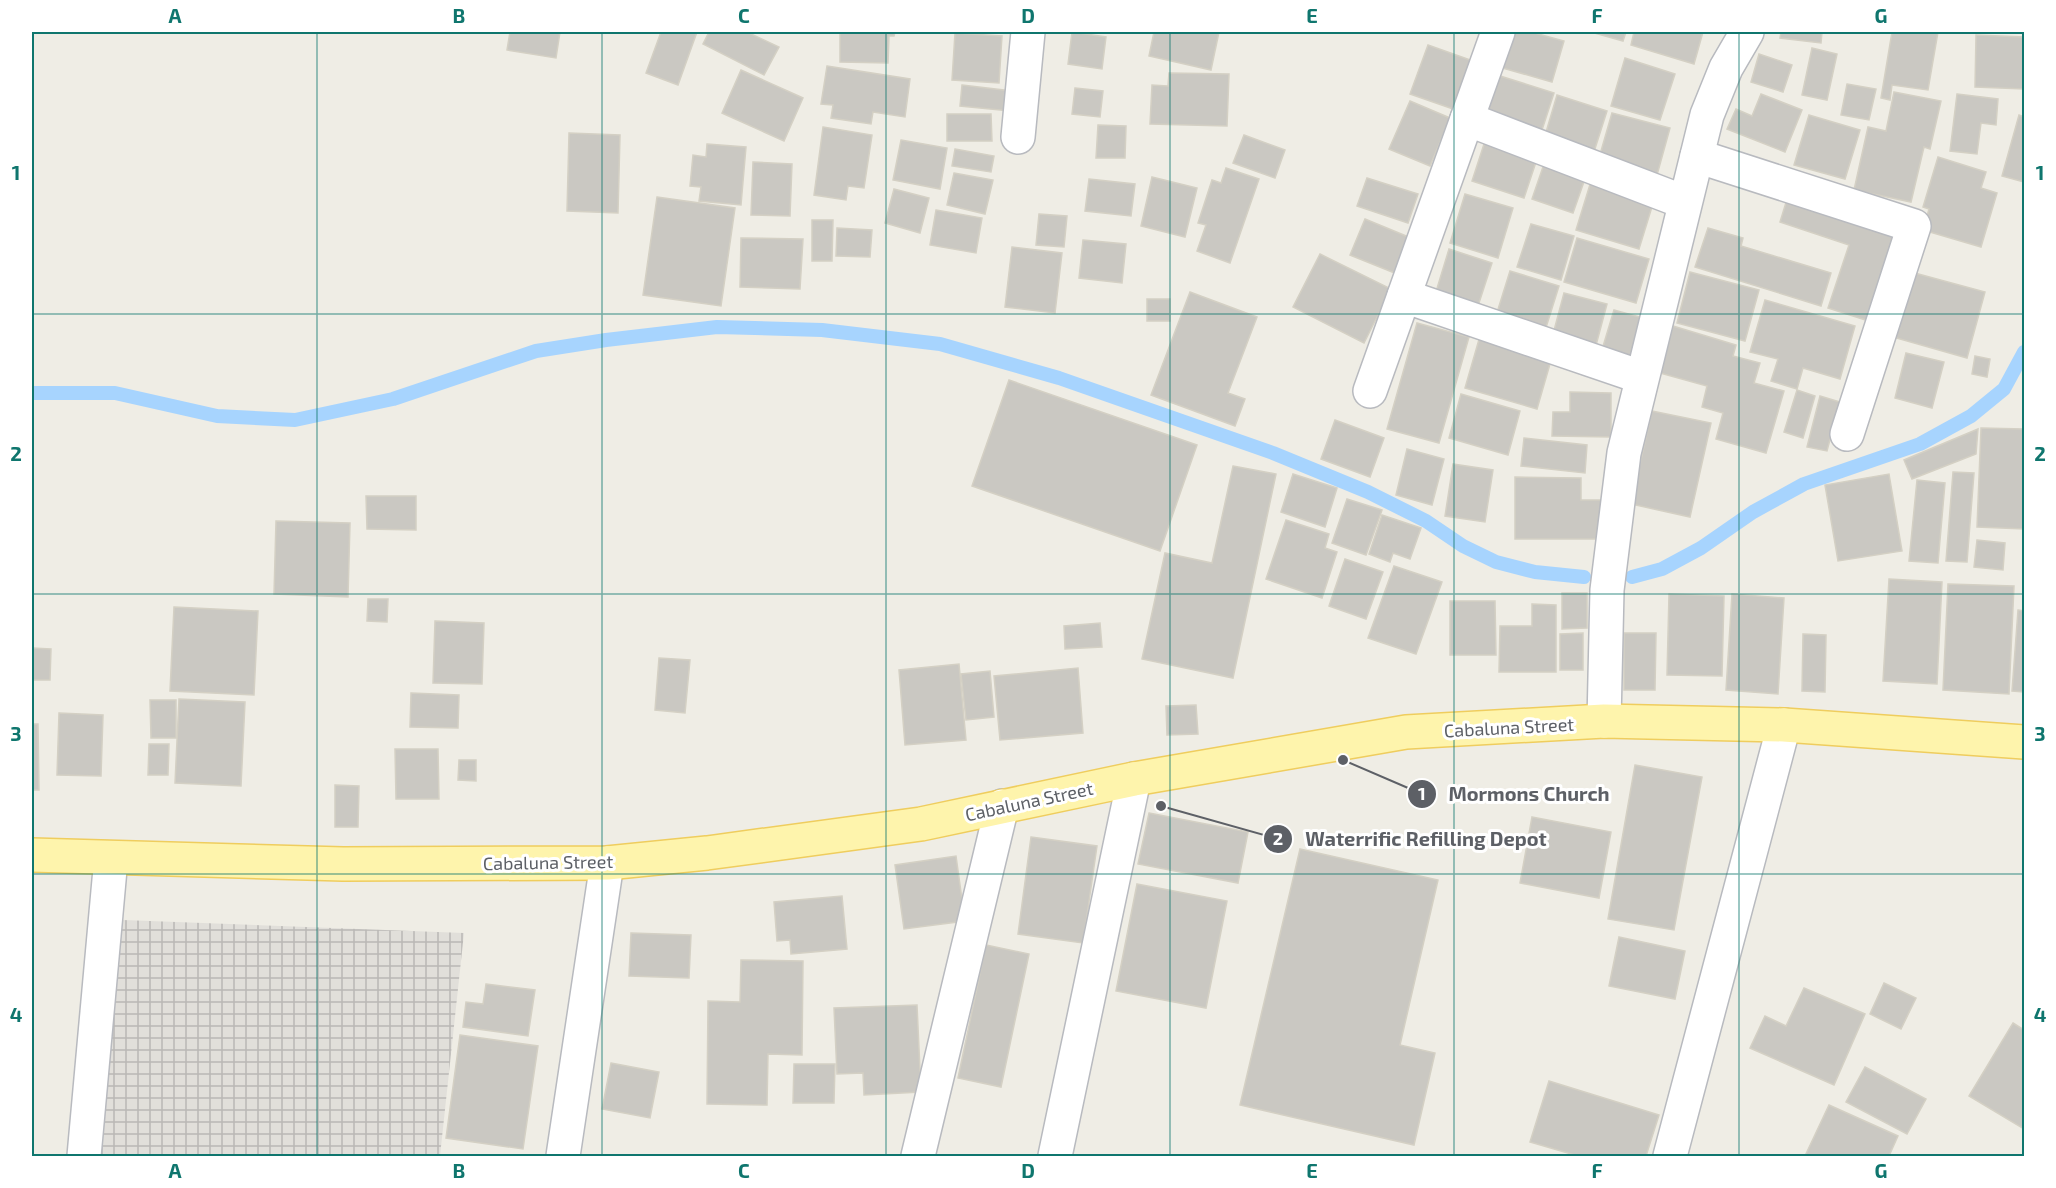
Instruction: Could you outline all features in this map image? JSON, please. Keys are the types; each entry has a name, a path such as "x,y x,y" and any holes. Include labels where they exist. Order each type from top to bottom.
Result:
{"main road":[{"name":"Cabaluna Street","path":"32,855 343,864 607,862 707,853 910,825 1134,779 1406,732 1604,721 1784,725 2025,742"}],"street":[{"path":"1018,137 1028,32"},
{"path":"1370,391 1498,32"},
{"path":"1604,721 1607,590 1615,508 1641,377 1684,202 1715,96 1726,68 1746,32"},
{"path":"1467,119 1684,202"},
{"path":"1697,156 1914,226 1846,434"},
{"path":"1404,296 1641,377"},
{"path":"1670,1156 1784,725"},
{"path":"1055,1156 1134,779"},
{"path":"918,1156 1002,806"},
{"path":"84,1156 111,858"},
{"path":"563,1156 607,862"}],"shaded area":[{"path":"123,920 464,933 440,1156 99,1156"}],"building":[{"path":"510,32 560,32 556,58 507,50"},
{"path":"661,32 697,32 678,85 646,73"},
{"path":"709,32 747,32 779,47 764,75 703,44"},
{"path":"840,32 895,32 894,36 889,36 888,63 840,62"},
{"path":"1072,32 1106,37 1102,69 1068,64"},
{"path":"1154,32 1219,32 1211,70 1149,56"},
{"path":"1509,32 1531,32 1564,41 1552,82 1499,67"},
{"path":"1591,32 1626,32 1623,41"},
{"path":"1634,32 1703,32 1694,64 1631,45"},
{"path":"1781,32 1822,32 1821,43 1780,38"},
{"path":"1892,32 1938,32 1928,90 1892,85 1890,100 1881,98"},
{"path":"955,33 1002,36 999,83 952,80"},
{"path":"1976,35 2024,37 2024,89 1975,87"},
{"path":"1428,45 1473,61 1456,110 1410,94"},
{"path":"1812,48 1837,54 1827,100 1802,95"},
{"path":"1759,54 1792,65 1783,92 1751,82"},
{"path":"1625,58 1675,74 1660,120 1611,106"},
{"path":"827,66 910,79 905,117 873,112 871,124 831,118 833,105 821,104"},
{"path":"741,70 803,98 784,141 722,113"},
{"path":"1169,73 1229,74 1227,126 1150,124 1152,85 1168,86"},
{"path":"1497,75 1554,93 1541,133 1484,114"},
{"path":"1847,84 1876,89 1869,120 1841,115"},
{"path":"962,85 1012,91 1010,111 960,106"},
{"path":"1075,88 1103,91 1100,117 1072,114"},
{"path":"1894,92 1941,101 1930,149 1924,147 1911,202 1854,190 1868,127 1886,131"},
{"path":"1761,94 1802,110 1785,152 1727,129 1736,109 1752,116"},
{"path":"1957,94 1998,99 1996,125 1981,123 1977,154 1950,151"},
{"path":"1557,95 1607,111 1593,155 1544,139"},
{"path":"1410,101 1450,118 1430,166 1389,149"},
{"path":"1612,113 1670,128 1657,175 1599,158"},
{"path":"947,114 991,114 992,141 947,141"},
{"path":"1809,115 1860,130 1845,179 1794,165"},
{"path":"2019,115 2024,117 2024,182 2002,176"},
{"path":"1098,125 1126,126 1125,158 1096,158"},
{"path":"823,127 872,135 864,188 848,186 846,200 814,195"},
{"path":"569,133 620,135 618,213 567,211"},
{"path":"1244,135 1285,150 1275,178 1233,163"},
{"path":"1486,138 1538,156 1524,198 1472,181"},
{"path":"901,140 947,148 940,189 893,180"},
{"path":"707,144 746,147 741,205 699,201 701,187 690,186 693,155 706,157"},
{"path":"955,149 994,156 991,172 952,166"},
{"path":"1938,157 1986,172 1981,188 1997,193 1981,247 1923,230 1929,209 1923,207"},
{"path":"1545,161 1586,176 1573,213 1532,199"},
{"path":"753,162 792,164 790,216 751,215"},
{"path":"1226,168 1259,179 1230,263 1197,251 1206,225 1198,223 1212,180 1221,183"},
{"path":"954,173 993,180 985,214 947,205"},
{"path":"1152,177 1197,188 1185,237 1141,226"},
{"path":"1367,178 1418,194 1408,223 1357,206"},
{"path":"1592,178 1655,197 1639,249 1576,230"},
{"path":"1089,179 1135,184 1131,216 1085,211"},
{"path":"894,189 929,198 920,233 885,223"},
{"path":"1465,194 1513,208 1498,258 1450,243"},
{"path":"1788,196 1905,235 1875,323 1828,308 1849,245 1780,222"},
{"path":"657,197 735,208 721,306 643,295"},
{"path":"936,210 982,218 976,253 930,245"},
{"path":"1039,214 1067,216 1064,247 1036,245"},
{"path":"1365,219 1411,238 1397,274 1350,255"},
{"path":"812,220 833,220 832,261 812,261"},
{"path":"1531,224 1574,236 1561,280 1517,267"},
{"path":"837,228 872,230 870,257 836,256"},
{"path":"1708,228 1743,238 1741,246 1831,273 1821,306 1695,267"},
{"path":"741,238 803,239 800,289 740,287"},
{"path":"1577,238 1649,259 1636,303 1564,282"},
{"path":"1083,240 1126,244 1122,283 1079,278"},
{"path":"1012,247 1062,253 1055,313 1005,307"},
{"path":"1449,249 1492,263 1477,309 1435,295"},
{"path":"1320,254 1391,289 1364,343 1293,307"},
{"path":"1510,271 1559,286 1544,334 1495,319"},
{"path":"1690,272 1759,290 1745,341 1677,323"},
{"path":"1911,272 1985,292 1967,358 1893,337"},
{"path":"1190,292 1257,317 1228,393 1245,399 1235,426 1151,395"},
{"path":"1564,293 1607,304 1595,349 1552,338"},
{"path":"1147,299 1170,299 1170,321 1147,321"},
{"path":"1765,300 1855,326 1840,379 1803,368 1797,389 1771,381 1778,359 1750,352"},
{"path":"1614,310 1647,319 1635,363 1601,353"},
{"path":"1417,323 1469,337 1439,443 1387,429"},
{"path":"1673,326 1736,345 1733,356 1760,363 1754,383 1784,391 1766,453 1716,439 1723,413 1702,407 1707,386 1660,373"},
{"path":"1480,336 1552,357 1537,409 1465,388"},
{"path":"1906,353 1944,362 1932,408 1895,398"},
{"path":"1975,356 1990,359 1987,377 1972,374"},
{"path":"1009,380 1197,445 1160,551 972,486"},
{"path":"1797,390 1815,396 1803,438 1784,432"},
{"path":"1570,392 1611,393 1611,437 1552,436 1553,412 1570,412"},
{"path":"1461,394 1520,411 1508,455 1449,438"},
{"path":"1820,396 1840,402 1827,451 1807,447"},
{"path":"1652,411 1711,423 1690,517 1631,504"},
{"path":"1335,420 1384,438 1370,477 1321,459"},
{"path":"1981,428 2024,429 2024,529 1977,527"},
{"path":"1978,429 1976,454 1912,479 1904,460"},
{"path":"1524,438 1587,445 1585,473 1521,466"},
{"path":"1407,449 1444,459 1432,505 1396,495"},
{"path":"1453,464 1493,470 1485,522 1445,516"},
{"path":"1233,466 1276,474 1233,678 1142,659 1165,553 1212,563"},
{"path":"1953,472 1974,473 1967,562 1946,561"},
{"path":"1293,474 1337,488 1325,527 1281,512"},
{"path":"1889,474 1902,551 1838,561 1825,485"},
{"path":"1515,477 1581,478 1581,500 1604,500 1603,539 1515,539"},
{"path":"1917,480 1945,483 1938,563 1909,561"},
{"path":"366,496 416,496 416,530 367,529"},
{"path":"1347,499 1382,510 1366,555 1332,543"},
{"path":"1382,515 1421,528 1410,559 1393,553 1390,562 1369,554"},
{"path":"1286,520 1329,534 1325,548 1337,552 1322,598 1266,579"},
{"path":"276,521 350,523 348,597 274,594"},
{"path":"1977,540 2005,543 2003,570 1974,567"},
{"path":"1345,559 1383,572 1366,619 1329,606"},
{"path":"1394,566 1442,582 1416,654 1368,638"},
{"path":"1889,579 1942,582 1937,684 1883,681"},
{"path":"1948,584 2014,586 2009,694 1943,690"},
{"path":"1562,593 1587,593 1587,628 1562,629"},
{"path":"1669,594 1724,596 1722,676 1667,675"},
{"path":"1732,594 1784,598 1778,694 1726,690"},
{"path":"368,599 388,599 387,622 367,621"},
{"path":"1450,601 1495,601 1496,655 1450,655"},
{"path":"1532,604 1556,605 1556,672 1499,672 1500,626 1532,626"},
{"path":"174,607 258,611 254,695 170,691"},
{"path":"2018,610 2024,611 2024,692 2012,691"},
{"path":"435,621 484,623 482,684 433,683"},
{"path":"1100,623 1102,647 1065,649 1064,626"},
{"path":"1583,633 1583,670 1560,670 1560,634"},
{"path":"1624,633 1656,633 1655,690 1624,690"},
{"path":"1803,634 1826,635 1825,692 1802,691"},
{"path":"32,648 51,649 50,680 32,680"},
{"path":"659,658 690,660 685,713 655,710"},
{"path":"959,664 966,740 905,745 899,670"},
{"path":"1078,668 1083,733 1000,740 994,676"},
{"path":"990,671 994,717 966,720 961,674"},
{"path":"411,693 459,695 458,728 410,727"},
{"path":"179,699 245,702 241,786 175,783"},
{"path":"150,700 176,700 176,738 151,738"},
{"path":"1196,705 1198,734 1167,735 1166,706"},
{"path":"59,713 103,715 101,776 57,775"},
{"path":"32,724 38,724 39,790 32,790"},
{"path":"149,744 169,744 168,775 148,775"},
{"path":"395,749 438,749 439,799 396,799"},
{"path":"459,760 476,760 476,781 458,780"},
{"path":"1635,765 1702,777 1674,930 1608,919"},
{"path":"335,785 359,786 358,827 335,827"},
{"path":"1149,813 1248,832 1238,883 1138,864"},
{"path":"1532,817 1611,832 1599,898 1520,883"},
{"path":"1031,837 1097,846 1083,943 1018,934"},
{"path":"1300,849 1438,880 1400,1045 1435,1053 1414,1145 1240,1105"},
{"path":"956,856 965,921 904,929 895,865"},
{"path":"1137,884 1227,901 1206,1008 1116,991"},
{"path":"842,896 847,949 791,954 790,940 777,941 774,902"},
{"path":"631,933 691,935 689,978 629,976"},
{"path":"1619,937 1685,951 1675,999 1609,986"},
{"path":"986,945 1029,954 1001,1087 958,1078"},
{"path":"741,960 803,961 802,1055 768,1054 767,1105 707,1104 708,1001 740,1002"},
{"path":"1884,983 1916,998 1901,1029 1870,1014"},
{"path":"486,984 535,990 528,1036 463,1027 466,1002 483,1004"},
{"path":"1804,988 1865,1014 1834,1085 1750,1048 1765,1016 1786,1026"},
{"path":"917,1005 921,1092 864,1095 863,1073 837,1074 834,1008"},
{"path":"2013,1023 2024,1030 2024,1129 1969,1096"},
{"path":"460,1035 538,1046 523,1149 446,1138"},
{"path":"611,1063 659,1072 650,1118 602,1109"},
{"path":"794,1064 835,1064 834,1103 793,1103"},
{"path":"1865,1067 1926,1099 1907,1134 1846,1102"},
{"path":"1549,1081 1659,1115 1646,1156 1578,1156 1530,1142"},
{"path":"1829,1105 1898,1136 1889,1156 1805,1156"}],"waterway":[{"path":"32,393 115,393 217,416 295,420 393,399 536,351 717,327 822,330 940,344 1059,378 1273,453 1368,492 1426,521 1463,546 1496,562 1535,572 1584,577"},
{"path":"1632,577 1662,569 1701,548 1753,512 1804,484 1920,444 1971,416 2004,389 2024,352"}],"place":[{"name":"Mormons Church","path":"1343,760"},
{"name":"Waterrific Refilling Depot","path":"1161,806"}]}
